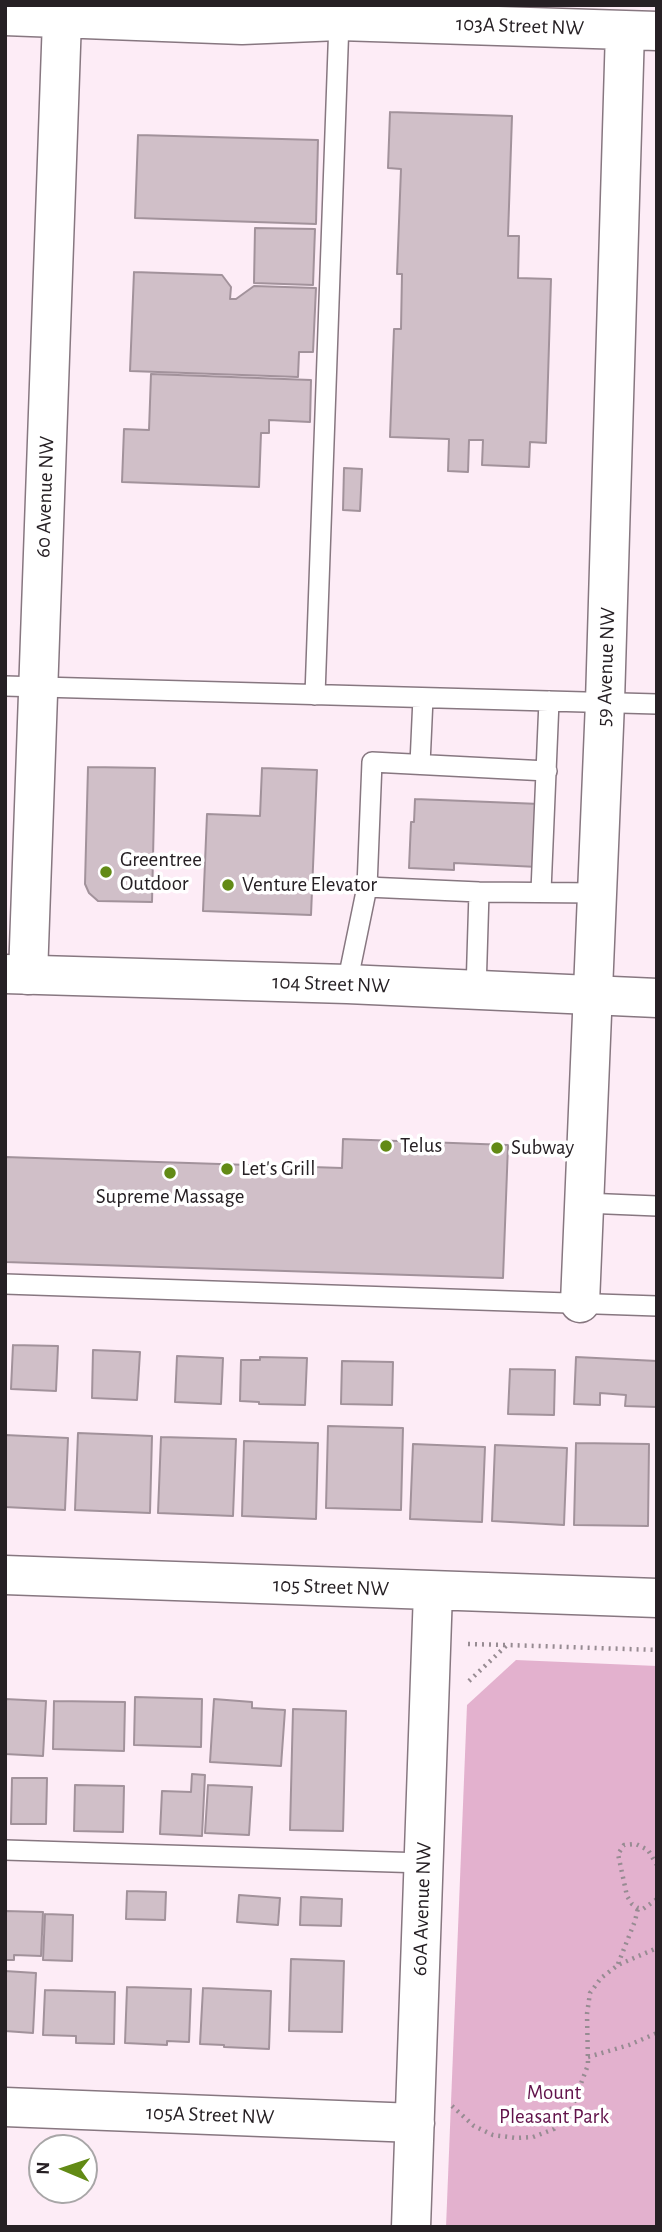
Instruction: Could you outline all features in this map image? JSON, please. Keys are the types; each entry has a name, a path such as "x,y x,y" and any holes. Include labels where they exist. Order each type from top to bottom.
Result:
{"street":[{"name":"103A Street NW","path":"5,16 242,25 339,21 641,30"},
{"name":"60 Avenue NW","path":"16,975 21,687 62,19"},
{"name":"59 Avenue NW","path":"580,1303 605,702 641,30"},
{"name":"104 Street NW","path":"16,975 346,984 657,998"},
{"name":"105 Street NW","path":"5,1575 657,1598"},
{"name":"60A Avenue NW","path":"411,2227 428,2112 424,1863 433,1591"},
{"name":"105A Street NW","path":"5,2108 428,2112"}],"lane":[{"path":"315,695 339,21"},
{"path":"21,687 657,704"},
{"path":"419,764 423,698"},
{"path":"541,891 549,701"},
{"path":"346,984 367,887 372,762 547,771"},
{"path":"367,887 478,892 597,893"},
{"path":"476,991 478,892"},
{"path":"584,1203 657,1206"},
{"path":"5,1284 657,1306"},
{"path":"5,1850 424,1863"}],"path":[{"path":"461,1643 657,1650"},
{"path":"468,1681 507,1645"},
{"path":"657,1865 643,1846 630,1843 621,1848 618,1854 627,1896 632,1904 643,1909 657,1899"},
{"path":"618,1965 638,1908"},
{"path":"428,2112 474,2126 493,2135 533,2137 554,2129 571,2110 588,2065 587,2014 590,1993 601,1978 618,1965 657,1948"},
{"path":"588,2057 629,2045 657,2033"}],"green space":[{"name":"Mount Pleasant Park","path":"516,1660 657,1666 657,2227 446,2227 467,1705"}],"building":[{"path":"390,112 512,116 508,236 519,236 518,278 551,279 546,443 530,442 529,467 482,465 483,440 469,440 468,472 448,471 449,439 390,437 394,329 401,329 402,274 397,274 401,169 388,168"},
{"path":"138,135 318,140 316,224 135,218"},
{"path":"255,228 315,229 313,285 254,283"},
{"path":"134,272 222,275 231,287 230,299 236,299 254,286 316,288 313,352 299,352 298,377 130,371"},
{"path":"151,374 311,380 310,422 269,420 269,433 261,433 259,487 122,482 124,429 149,430"},
{"path":"344,468 362,469 360,511 343,510"},
{"path":"88,767 155,768 152,902 98,901 89,893 85,884"},
{"path":"262,768 317,770 311,915 203,911 207,814 260,816"},
{"path":"415,799 540,804 538,867 454,863 454,870 409,868"},
{"path":"343,1139 508,1145 503,1278 5,1262 5,1157 342,1168"},
{"path":"13,1345 58,1346 56,1391 11,1389"},
{"path":"93,1350 140,1352 137,1400 92,1398"},
{"path":"177,1356 223,1358 221,1404 175,1402"},
{"path":"260,1357 307,1358 305,1405 240,1401 241,1360 260,1360"},
{"path":"576,1357 657,1361 657,1407 625,1406 626,1395 600,1393 600,1405 574,1404"},
{"path":"342,1361 393,1362 392,1405 341,1404"},
{"path":"510,1369 555,1370 554,1415 508,1414"},
{"path":"328,1426 403,1428 401,1510 326,1508"},
{"path":"78,1433 152,1436 150,1513 75,1510"},
{"path":"5,1435 68,1438 65,1510 5,1507"},
{"path":"161,1437 236,1439 233,1516 158,1513"},
{"path":"244,1441 318,1443 316,1519 242,1516"},
{"path":"576,1443 649,1444 648,1526 574,1525"},
{"path":"413,1444 485,1447 482,1522 410,1519"},
{"path":"495,1445 567,1448 564,1525 492,1521"},
{"path":"135,1697 202,1699 201,1747 134,1745"},
{"path":"5,1699 46,1701 43,1756 5,1754"},
{"path":"214,1699 252,1702 252,1708 285,1710 281,1766 210,1762"},
{"path":"54,1701 125,1702 124,1751 53,1749"},
{"path":"293,1709 346,1711 343,1831 290,1830"},
{"path":"192,1774 205,1775 202,1836 160,1834 162,1791 191,1792"},
{"path":"12,1778 47,1778 46,1824 11,1824"},
{"path":"75,1785 124,1786 123,1832 74,1831"},
{"path":"208,1785 252,1787 249,1835 205,1833"},
{"path":"127,1891 166,1892 165,1920 126,1919"},
{"path":"239,1895 280,1898 278,1925 237,1922"},
{"path":"301,1897 342,1899 341,1926 300,1925"},
{"path":"5,1911 43,1912 41,1956 14,1955 14,1960 5,1960"},
{"path":"45,1914 73,1915 72,1961 43,1960"},
{"path":"291,1959 344,1961 342,2032 289,2031"},
{"path":"5,1971 36,1973 33,2033 5,2031"},
{"path":"127,1987 191,1989 189,2042 167,2041 167,2045 125,2043"},
{"path":"203,1988 271,1991 269,2049 200,2044"},
{"path":"45,1990 115,1992 114,2044 76,2043 76,2036 43,2035"}],"place":[{"name":"Greentree Outdoor","path":"106,872"},
{"name":"Venture Elevator","path":"228,885"},
{"name":"Telus","path":"386,1146"},
{"name":"Subway","path":"497,1148"},
{"name":"Let's Grill","path":"227,1169"},
{"name":"Supreme Massage","path":"170,1173"}]}
